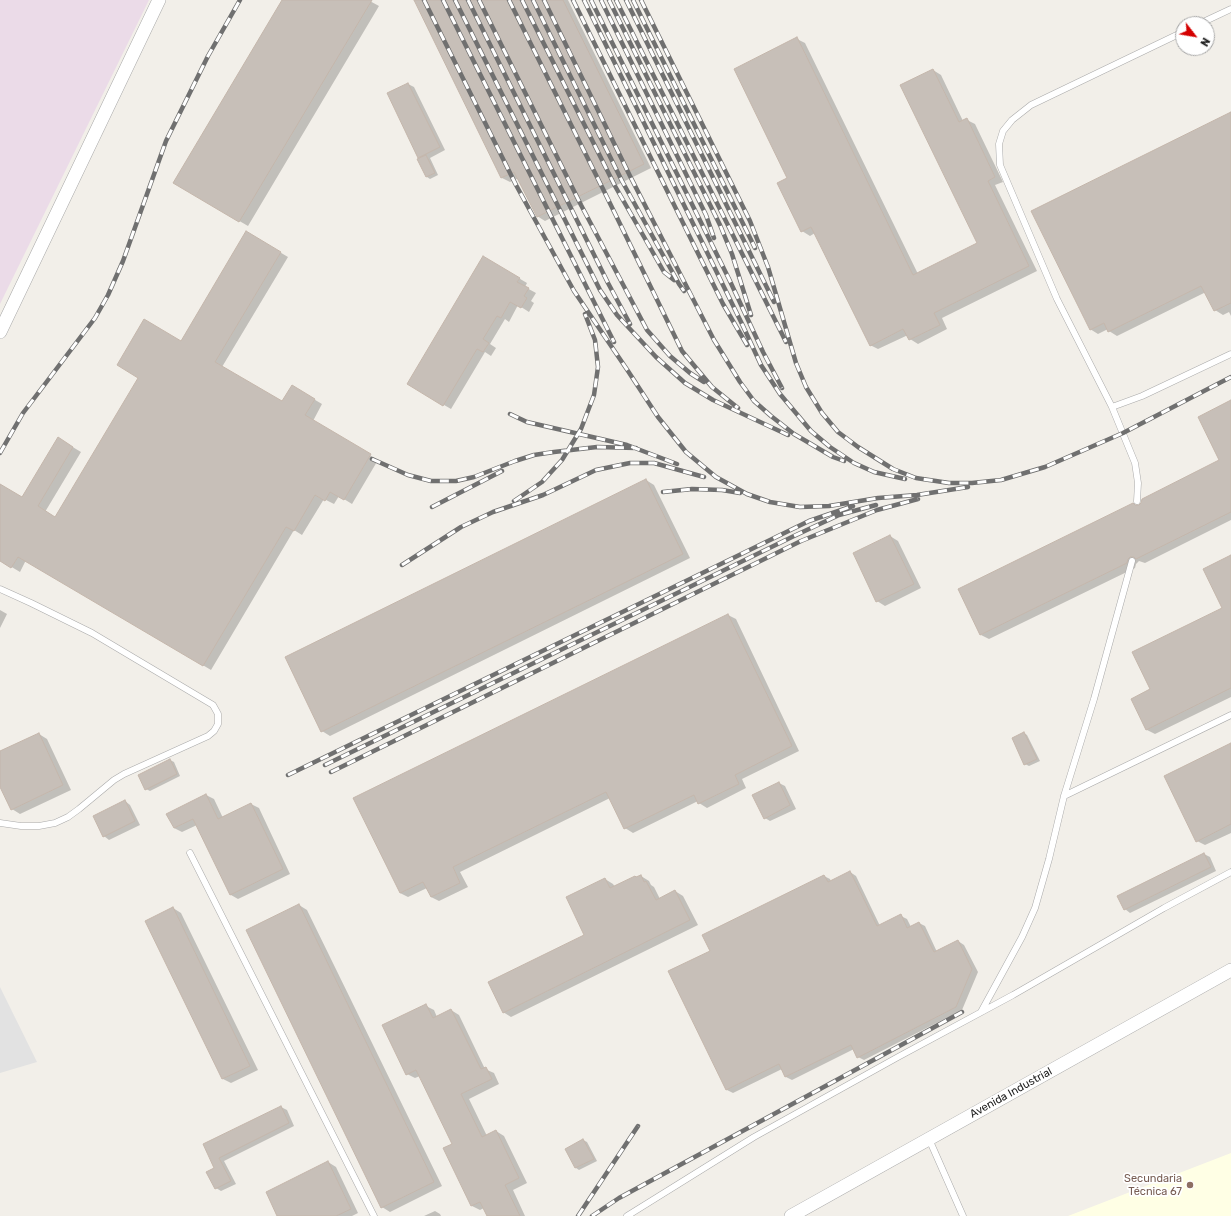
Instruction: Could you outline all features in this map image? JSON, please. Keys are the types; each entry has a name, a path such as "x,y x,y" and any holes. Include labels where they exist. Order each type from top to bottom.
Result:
{"street":[{"path":"0,332 159,0"},
{"name":"Avenida Industrial","path":"791,1216 1231,970"}],"lane":[{"path":"1215,16 1231,9"},
{"path":"1137,501 1138,483 1135,464 1112,408 1057,299 1000,164 999,144 1003,131 1012,120 1031,105 1175,36"},
{"path":"1112,408 1142,396 1231,354"},
{"path":"981,1012 1022,937 1035,908 1049,859 1064,796 1094,699 1132,561"},
{"path":"0,589 31,602 92,633 214,705 218,714 218,724 214,731 208,736 114,780 68,817 54,823 39,826 21,826 0,823"},
{"path":"1064,796 1231,715"},
{"path":"190,853 374,1216"},
{"path":"627,1216 754,1137 1013,995 1164,908 1231,872"},
{"path":"929,1139 963,1216"}],"shaded area":[{"path":"0,0 149,0 0,304"},
{"path":"0,987 37,1062 0,1073"},
{"name":"Secundaria Técnica 67","path":"1231,1153 1231,1216 1068,1216"}],"building":[{"path":"282,0 372,0 239,222 173,183"},
{"path":"414,0 563,0 644,164 537,217 514,172 501,178"},
{"path":"797,37 913,275 977,243 900,85 933,69 959,122 967,118 995,177 988,181 1029,266 934,313 940,325 909,340 903,329 870,346 811,227 801,232 777,183 787,178 734,69"},
{"path":"408,83 440,147 418,158 387,93"},
{"path":"1231,112 1231,303 1214,311 1201,286 1108,332 1104,323 1090,330 1031,211"},
{"path":"426,155 435,173 426,177 417,159"},
{"path":"246,231 281,252 215,362 282,401 292,385 315,399 305,415 371,454 344,500 330,492 325,501 315,495 294,531 286,527 203,666 18,557 11,568 0,561 0,484 22,497 58,437 73,447 38,506 55,517 138,378 117,365 144,319 181,341"},
{"path":"483,256 520,278 517,282 529,288 524,296 527,298 521,308 510,302 501,318 497,316 483,339 489,343 483,352 477,349 443,406 407,384"},
{"path":"1231,400 1231,512 1136,559 1134,557 1130,557 1127,563 980,635 958,589 1133,503 1135,505 1139,505 1142,499 1219,460 1198,417"},
{"path":"646,479 683,554 321,732 285,657"},
{"path":"890,535 914,584 876,602 853,553"},
{"path":"1231,555 1231,688 1146,730 1131,699 1150,689 1132,652 1222,608 1203,569"},
{"path":"728,614 792,746 735,775 739,784 698,804 694,795 624,829 606,792 453,867 460,883 431,897 423,882 400,893 353,798"},
{"path":"1024,732 1037,759 1024,765 1012,738"},
{"path":"39,733 63,785 11,810 0,787 0,751"},
{"path":"1231,743 1231,824 1196,842 1164,776"},
{"path":"170,759 177,774 145,790 138,775"},
{"path":"779,782 790,805 764,819 752,795"},
{"path":"206,794 218,819 251,803 283,869 230,895 193,819 174,828 166,814"},
{"path":"125,800 135,821 103,837 93,816"},
{"path":"1204,853 1211,867 1124,910 1117,896"},
{"path":"850,871 877,926 901,914 907,928 919,922 934,952 958,940 972,969 956,1007 857,1058 851,1045 785,1077 779,1064 726,1090 668,971 710,951 702,935 824,875 828,882"},
{"path":"641,875 644,882 646,881 656,900 675,890 690,920 503,1013 488,982 584,935 566,897 605,878 610,888 635,876"},
{"path":"299,904 434,1182 381,1208 246,930"},
{"path":"173,907 250,1066 222,1079 145,921"},
{"path":"426,1004 433,1018 451,1009 481,1069 486,1067 492,1079 461,1094 482,1137 496,1130 519,1178 505,1185 520,1216 487,1216 480,1202 471,1206 443,1148 452,1144 416,1070 406,1075 382,1025"},
{"path":"281,1106 289,1123 219,1158 231,1181 215,1189 206,1172 214,1168 203,1144"},
{"path":"583,1139 594,1159 575,1168 565,1149"},
{"path":"328,1161 351,1209 336,1216 277,1216 266,1192"}],"railway":[{"path":"0,453 23,413 95,318 108,295 123,261 166,141 208,56 240,0"},
{"path":"424,0 516,185 574,291 658,417 686,452 716,477 747,494 770,502 800,507 829,506 878,498 917,495 968,487"},
{"path":"443,0 614,342"},
{"path":"455,0 600,290 617,315 656,357 685,383 713,400 788,435"},
{"path":"468,0 608,283 630,324"},
{"path":"479,0 581,205 647,330 670,356 690,373 704,382"},
{"path":"509,0 682,351 712,387 738,408"},
{"path":"522,0 615,186 664,272 674,280"},
{"path":"533,0 622,181 684,291"},
{"path":"544,0 630,176 714,340 740,382 754,401 794,434 833,457 844,461"},
{"path":"573,0 723,304 747,345"},
{"path":"584,0 761,365 780,394 811,431 830,447 854,463 874,472 905,479"},
{"path":"591,0 782,388"},
{"path":"601,0 706,215 714,238"},
{"path":"609,0 720,225 732,254 751,315"},
{"path":"616,0 786,342"},
{"path":"626,0 774,302"},
{"path":"633,0 755,248"},
{"path":"641,0 750,221 768,267 796,363 806,387 822,413 838,432 858,447 893,469 916,478 949,483 972,483 1001,480 1045,467 1123,433 1231,377"},
{"path":"514,501 542,482 562,460 581,429 594,395 598,367 595,340 585,314"},
{"path":"510,414 527,422 627,445 677,464"},
{"path":"372,459 408,475 431,481 456,481 474,477 534,455 597,447 636,448"},
{"path":"402,565 461,527 493,512 543,495 596,470 630,463 654,463 704,477"},
{"path":"432,507 502,471"},
{"path":"663,492 692,489 722,490 740,493"},
{"path":"331,772 801,541 877,510 918,499"},
{"path":"325,765 794,536 839,515 876,505"},
{"path":"288,775 809,521 853,506"},
{"path":"592,1216 619,1198 962,1012"},
{"path":"578,1216 638,1126"}],"place":[{"name":"Secundaria Técnica 67","path":"1190,1185"}]}
